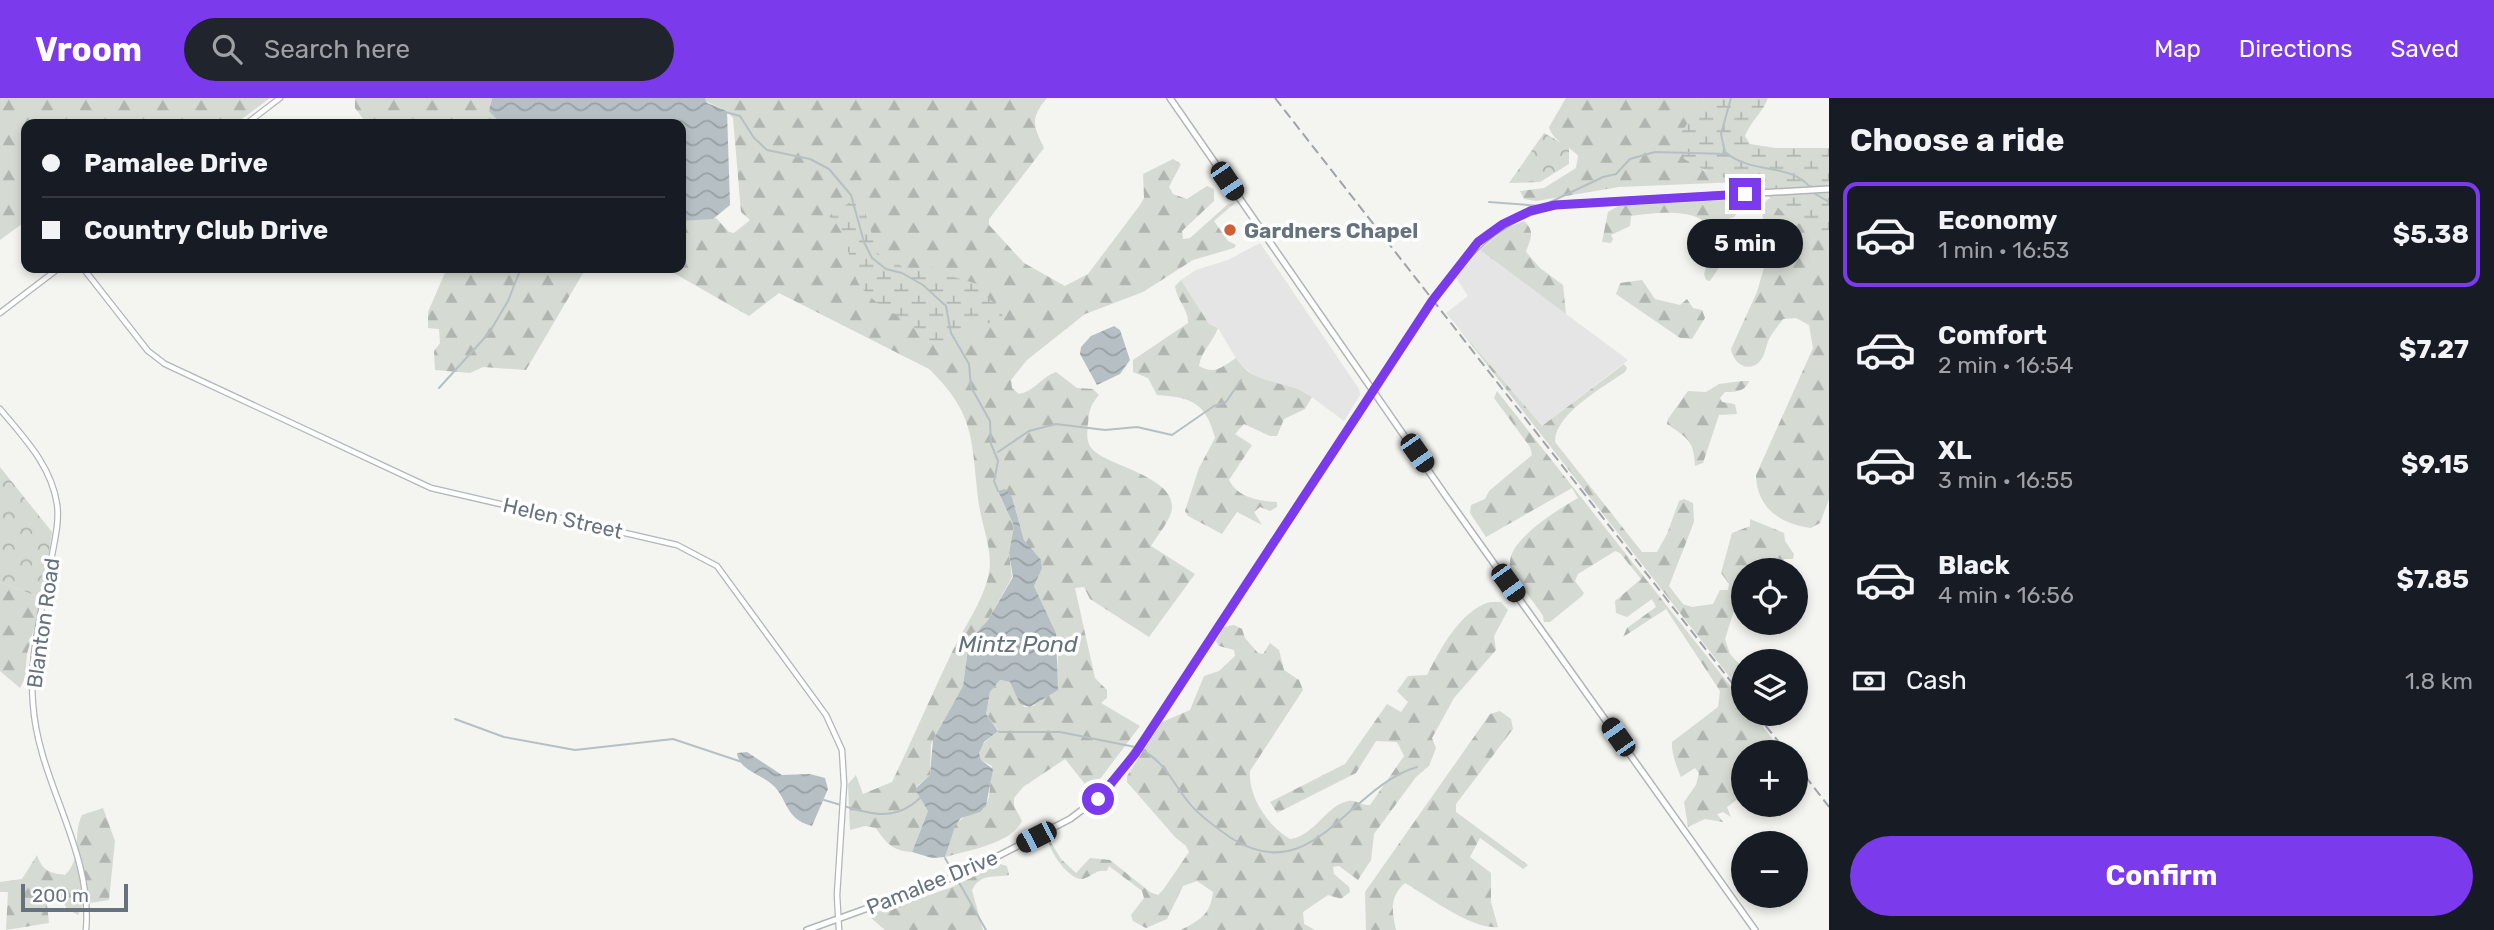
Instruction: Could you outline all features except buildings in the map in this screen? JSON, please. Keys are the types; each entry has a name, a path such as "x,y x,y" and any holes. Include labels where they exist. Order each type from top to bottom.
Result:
{"main road":[{"path":"1170,98 1755,930"},
{"name":"Pamalee Drive","path":"807,930 965,873 1070,819 1106,792 1142,743 1462,260 1493,231 1521,215 1555,205 1829,189"}],"street":[{"path":"253,119 280,98"},
{"path":"0,313 53,273"},
{"name":"Helen Street","path":"87,273 148,351 165,364 432,488 677,545 702,555 717,566 825,715 842,750 844,784 837,919 839,930"},
{"name":"Blanton Road","path":"0,409 45,467 57,502 56,531 34,659 33,704 39,742 80,867 86,901 86,930"}],"shaded area":[{"path":"1260,243 1359,389 1360,395 1344,421 1305,392 1262,380 1240,365 1218,328 1209,324 1181,280 1196,270 1228,260"},
{"path":"1480,250 1628,360 1542,426 1446,313 1468,296 1455,276"}],"green space":[{"path":"0,98 270,98 242,119 21,119 21,225 0,240"},
{"path":"355,98 492,98 491,109 498,119 363,119 355,108"},
{"path":"705,98 1047,98 1041,105 1035,123 1044,148 989,219 989,225 1024,263 1065,286 1088,274 1140,205 1144,198 1143,174 1173,159 1181,164 1169,187 1173,194 1187,199 1207,186 1214,189 1214,201 1182,231 1183,239 1190,238 1228,204 1235,203 1214,221 1228,241 1236,245 1234,248 1193,260 1143,292 1085,314 1027,360 1011,380 1012,388 1019,394 1056,372 1077,388 1093,389 1099,395 1089,415 1087,434 1090,446 1100,455 1139,473 1163,488 1170,498 1171,514 1151,546 1195,574 1149,637 1090,599 1084,587 1075,588 1095,678 1107,690 1107,698 1101,703 1140,726 1097,783 1085,784 1065,759 1023,787 1014,798 1014,806 1022,821 999,841 945,857 954,826 965,816 984,809 989,797 992,766 981,760 979,753 982,745 998,730 986,714 990,692 1000,680 1010,682 1024,707 1034,706 1057,673 1056,633 1034,586 1042,564 1024,540 1012,497 998,491 1014,526 1009,553 1012,577 988,620 969,641 963,686 931,744 930,775 916,787 928,811 912,852 891,845 876,828 865,826 850,830 848,784 856,775 863,794 892,782 988,578 989,552 980,510 970,434 957,403 929,369 779,293 749,316 674,273 686,273 686,221 716,218 729,232 734,233 750,220 741,212 733,118 727,111 707,102"},
{"path":"1566,98 1704,98 1688,123 1703,170 1739,182 1619,187 1536,201 1524,199 1520,191 1544,188 1576,168 1578,156 1557,140 1549,127"},
{"path":"1704,98 1768,98 1745,136 1750,144 1775,148 1829,148 1829,234 1789,220 1758,184 1716,176 1684,159 1679,136"},
{"path":"1544,133 1569,147 1569,164 1540,182 1509,183"},
{"path":"1829,193 1829,499 1820,523 1811,528 1789,523 1772,512 1761,497 1756,475 1813,348 1809,325 1796,318 1783,319 1769,339 1762,359 1751,367 1738,362 1731,349 1757,292 1765,264 1762,207 1768,199"},
{"path":"860,196 878,254 894,259 904,269 933,267 940,273 984,286 990,300 999,305 1004,320 980,325 951,341 921,340 911,321 895,315 871,297 858,283 840,229 829,216"},
{"path":"1727,200 1733,202 1738,211 1734,217 1722,221 1724,260 1710,281 1706,280 1704,274 1704,262 1697,258 1688,243 1691,235 1696,233 1703,239 1708,238 1707,227 1702,220 1692,215 1652,213 1631,216 1630,226 1611,235 1611,243 1602,242 1608,212 1618,206"},
{"path":"1524,221 1531,232 1526,252 1540,268 1563,285 1566,314 1480,250 1506,228"},
{"path":"445,273 583,273 526,370 483,367 470,373 435,370 434,351 440,343 439,329 428,328 428,312"},
{"path":"1181,280 1209,324 1218,328 1199,366 1214,370 1236,358 1252,374 1293,387 1312,397 1305,409 1284,419 1277,436 1270,436 1244,424 1235,434 1252,445 1229,480 1243,495 1277,502 1277,507 1270,511 1260,507 1254,512 1262,525 1237,512 1222,534 1188,516 1185,511 1199,468 1215,438 1211,426 1207,416 1195,404 1179,398 1157,395 1148,378 1133,372 1133,360 1188,323 1175,286"},
{"path":"1642,280 1655,299 1680,305 1687,299 1693,308 1702,310 1705,318 1692,339 1680,338 1616,294 1620,283"},
{"path":"1456,325 1542,426 1624,364 1627,368 1625,372 1571,411 1557,432 1555,442 1642,552 1657,552 1679,501 1684,499 1693,503 1694,522 1669,586 1683,604 1692,607 1713,604 1720,590 1728,590 1729,584 1721,573 1732,533 1750,526 1750,519 1784,533 1785,541 1794,554 1793,558 1731,558 1731,620 1725,639 1731,655 1731,679"},
{"path":"1749,381 1742,389 1725,392 1720,398 1722,402 1735,404 1737,414 1719,415 1703,463 1695,466 1691,445 1667,424 1668,419 1688,391 1706,392 1719,384"},
{"path":"1497,391 1731,687 1731,726 1762,726 1774,740 1731,740 1731,804 1727,807 1731,817 1723,812 1717,814 1723,822 1705,819 1688,827 1684,802 1696,785 1699,773 1695,768 1681,777 1672,746 1672,742 1718,707 1720,691 1666,609 1623,637 1627,628 1656,607 1652,599 1627,617 1616,613 1615,601 1641,579 1620,553 1615,551 1578,574 1575,581 1584,593 1550,622 1544,622 1543,616 1512,570 1511,555 1525,536 1547,517 1578,498 1572,488 1486,537 1470,513 1471,505 1485,499 1489,491 1532,455 1530,447 1494,398"},
{"path":"0,467 52,532 42,598 0,582"},
{"path":"0,582 42,598 27,654 25,678 20,688 0,671"},
{"path":"1490,602 1501,602 1508,610 1494,636 1496,650 1454,698 1432,738 1436,748 1429,766 1416,777 1374,834 1371,860 1358,880 1339,866 1333,867 1334,874 1349,887 1350,892 1341,899 1328,895 1303,912 1304,924 1315,930 1181,930 1199,919 1210,906 1213,892 1197,881 1183,886 1167,919 1146,928 1133,921 1131,915 1144,898 1142,891 1109,866 1107,871 1099,871 1082,879 1077,878 1065,870 1055,856 1049,839 1061,859 1076,873 1090,858 1110,860 1150,892 1158,895 1163,890 1189,852 1127,782 1127,776 1162,722 1190,710 1204,676 1219,671 1235,656 1234,650 1219,646 1216,641 1224,627 1234,625 1242,629 1245,638 1258,653 1263,654 1270,643 1279,650 1284,670 1299,680 1303,690 1250,771 1252,791 1261,811 1290,839 1299,837 1340,804 1351,801 1370,805 1404,756 1397,742 1376,741 1356,773 1277,813 1270,802 1345,764 1387,704 1401,712 1408,702 1397,691 1408,676 1427,675 1452,632 1470,613"},
{"path":"1500,711 1511,719 1513,729 1456,804 1456,812 1528,865 1523,869 1480,838 1470,857 1491,873 1491,902 1498,927 1487,927 1463,918 1405,883 1394,899 1396,930 1366,930 1365,892 1490,714"},
{"path":"103,808 115,841 109,900 83,904 78,915 67,909 60,895 51,893 46,895 49,923 6,930 8,892 0,892 0,882 22,879 37,855 47,870 65,875 76,854 82,815"},
{"path":"1000,864 1007,866 1009,875 983,879 972,890 983,930 885,930 871,918 871,914 950,888"}],"water":[{"path":"492,98 705,98 707,103 727,111 730,205 713,219 686,221 686,119 496,119 489,111"},
{"path":"1114,326 1120,330 1130,360 1120,374 1097,385 1080,354 1081,347 1091,336"},
{"name":"Mintz Pond","path":"1005,489 1012,497 1024,540 1041,560 1042,568 1034,586 1056,633 1058,690 1030,707 1020,704 1010,682 1000,680 990,692 986,714 998,731 984,742 979,753 981,760 993,769 986,806 980,812 961,818 955,826 945,857 932,858 912,852 928,811 915,789 930,775 933,740 963,686 969,641 988,620 1013,577 1009,553 1014,526 998,491"},
{"path":"747,752 782,775 810,774 825,778 828,789 812,826 795,818 775,788 741,763 737,753"}],"waterway":[{"path":"1731,98 1721,134 1725,152 1747,164 1791,174 1810,187"},
{"path":"725,112 740,116 754,138 767,150 810,159 829,169 851,195 864,242 872,258 886,269 902,273 923,285 946,306 951,333 969,364 971,387 990,421 991,444 998,461 994,481 998,491"},
{"path":"1489,202 1542,206 1603,177 1616,174 1630,159 1655,152 1728,154"},
{"path":"1812,192 1829,202"},
{"path":"439,388 489,333 508,301 519,273"},
{"path":"998,452 1029,431 1056,424 1105,430 1137,427 1172,435 1214,406 1226,402 1241,380"},
{"path":"455,719 504,737 575,750 673,739 742,762"},
{"path":"999,732 1060,732 1135,747"},
{"path":"1140,749 1156,760 1190,804 1204,817 1231,838 1260,851 1285,852 1308,844 1329,830 1370,794 1393,778 1417,767"},
{"path":"824,800 860,811 884,814 908,807 920,798"},
{"path":"945,858 954,874"},
{"path":"957,879 986,930"}],"railway":[{"path":"1275,98 1731,682"},
{"path":"1766,726 1777,740"},
{"path":"1808,780 1829,807"}],"place":[{"name":"Gardners Chapel","path":"1230,230"}],"route":[{"path":"1098,799 1118,778 1135,754 1432,301 1478,242 1521,215 1555,205 1745,194"}]}
